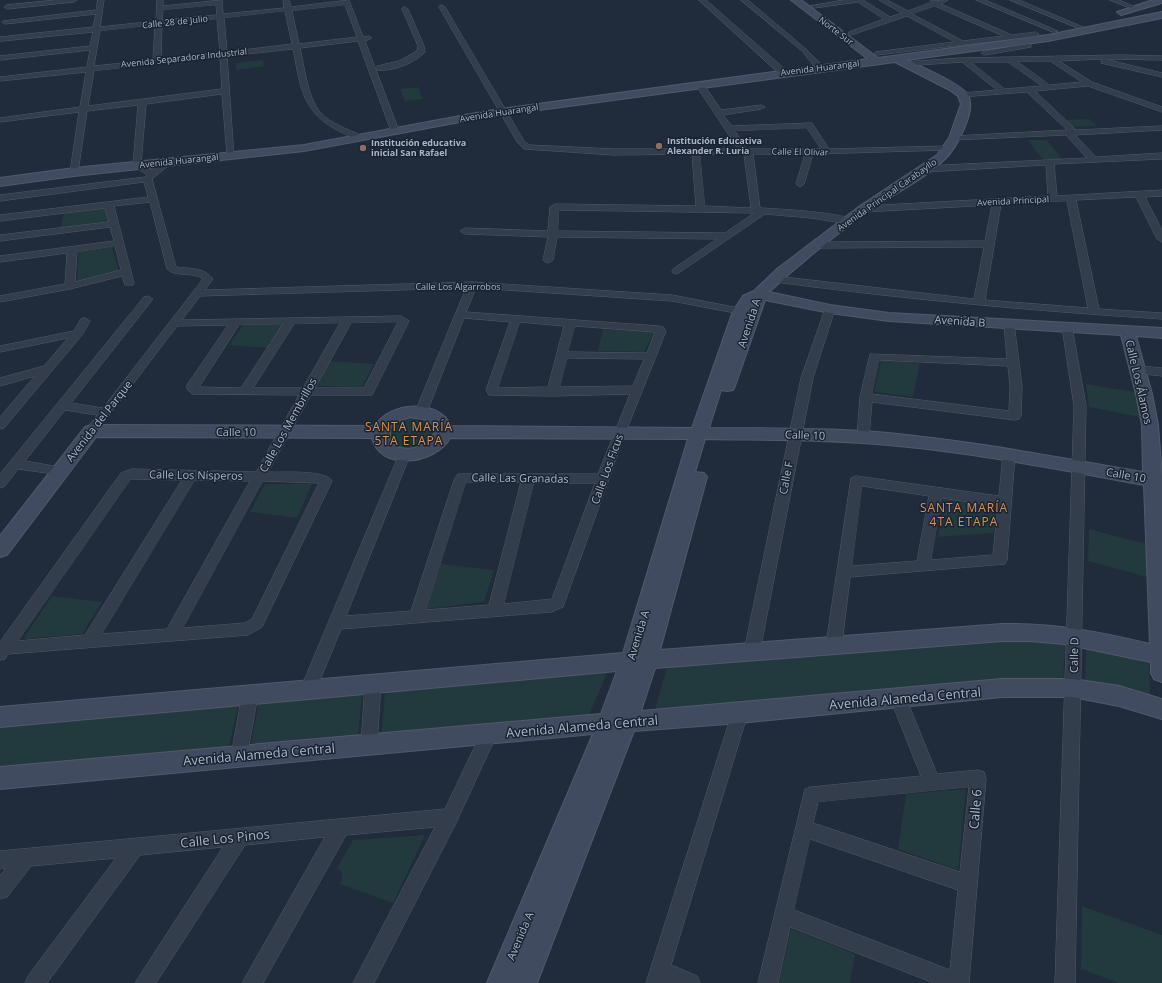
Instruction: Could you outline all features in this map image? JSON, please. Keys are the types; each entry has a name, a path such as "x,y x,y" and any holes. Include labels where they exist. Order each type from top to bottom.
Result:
{"street":[{"path":"12,0 4,19 0,59 93,48"},
{"path":"4,19 74,0"},
{"path":"74,172 100,0"},
{"path":"157,60 158,24 161,8 160,0"},
{"path":"286,0 295,44 316,112 333,125 360,138"},
{"path":"702,0 784,73"},
{"path":"744,0 805,51 820,68"},
{"name":"Norte Sur","path":"795,0 888,59"},
{"path":"810,3 858,0 890,20"},
{"path":"882,0 961,42"},
{"path":"928,0 1009,36"},
{"path":"851,33 945,0"},
{"path":"978,0 1058,30"},
{"path":"1013,0 1077,25"},
{"path":"1113,0 1135,8"},
{"path":"1110,15 1162,0"},
{"path":"161,8 219,1 231,155"},
{"path":"349,1 366,38 400,128"},
{"name":"Calle 28 de Julio","path":"4,19 95,29 221,18 349,1"},
{"name":"Norte Sur","path":"810,3 888,59"},
{"name":"Avenida Huarangal","path":"0,182 74,172 296,149 360,138 400,128 503,111 999,44 1036,34 1162,6"},
{"path":"442,7 503,111"},
{"path":"380,67 405,63 414,59 421,52 421,46 405,9"},
{"path":"4,19 99,12"},
{"name":"Avenida Huarangal","path":"999,44 1031,48 1061,36 1162,15"},
{"name":"Avenida Huarangal","path":"1077,25 1088,20"},
{"path":"888,59 961,42 1036,34"},
{"name":"Avenida Separadora Industrial","path":"0,75 366,38"},
{"path":"934,60 1031,48 1052,59 1089,84 1162,110"},
{"path":"888,59 1052,59 1140,56 1162,58"},
{"path":"1093,57 1162,75"},
{"path":"888,59 952,87 963,95 1089,84"},
{"path":"1009,59 1048,87"},
{"path":"964,60 1003,91"},
{"name":"Avenida Separadora Industrial","path":"0,79 89,67"},
{"path":"698,84 746,151 759,211"},
{"path":"1029,89 1071,132 1094,160"},
{"path":"0,120 226,91"},
{"name":"Avenida Principal Carabayllo","path":"759,294 775,279 864,209 941,157 955,138 966,104 963,95"},
{"path":"0,218 152,199 150,176 137,165 142,102"},
{"path":"718,113 761,107"},
{"name":"Calle El Olivar","path":"503,111 521,142 527,147 614,152 827,152 947,148"},
{"path":"729,129 809,125 827,152"},
{"path":"955,138 1162,128"},
{"path":"696,151 701,208"},
{"path":"800,184 810,152"},
{"path":"925,169 1162,156"},
{"path":"0,198 150,176 169,162"},
{"path":"1050,163 1053,199"},
{"name":"Avenida Principal","path":"864,209 1162,193"},
{"path":"1139,194 1162,239"},
{"path":"1071,198 1094,312"},
{"name":"Avenida del Parque","path":"0,550 208,279 206,276 199,273 178,272 172,270 152,199"},
{"path":"979,302 997,202"},
{"path":"110,204 129,283"},
{"path":"548,260 553,234 555,208 701,208 817,214 849,221"},
{"path":"677,271 728,236 759,211"},
{"path":"0,238 114,224"},
{"path":"465,231 553,234 728,236"},
{"path":"0,259 119,243"},
{"path":"818,245 990,244"},
{"path":"70,286 72,249"},
{"path":"0,299 70,286 126,272"},
{"name":"Avenida B","path":"775,279 979,302 1162,316"},
{"path":"421,412 472,285"},
{"name":"Calle Los Algarrobos","path":"198,293 472,285 672,298 740,311"},
{"name":"Avenida B","path":"759,294 830,309 889,317 1162,332"},
{"name":"Avenida A","path":"523,983 639,660 695,437 740,311 748,299 759,294"},
{"name":"Avenida A","path":"695,437 758,302 759,294"},
{"path":"0,483 148,299"},
{"name":"Calle F","path":"752,651 809,370 830,309"},
{"path":"460,315 570,323 553,392"},
{"path":"175,323 401,319 404,321 370,390 366,392 196,391 193,389 193,385 236,322"},
{"path":"516,319 492,390 498,393 637,390"},
{"name":"Calle Los Membrillos","path":"171,635 347,320"},
{"path":"2,420 78,333 85,321"},
{"path":"245,392 291,321"},
{"name":"Calle Los Ficus","path":"495,610 552,606 558,603 619,434 661,330 570,323"},
{"path":"866,397 1015,416 1016,386 1009,324"},
{"name":"Calle D","path":"1064,983 1074,688 1080,406 1067,327"},
{"name":"Calle Los Álamos","path":"1127,330 1138,370 1150,425 1157,481 1162,662"},
{"path":"0,349 78,333"},
{"path":"562,355 651,356"},
{"path":"863,437 866,397 874,356 1013,363"},
{"path":"0,382 47,369"},
{"path":"1138,370 1162,372"},
{"path":"62,406 106,412"},
{"path":"410,412 421,412 438,418 443,425 444,432 438,442 426,451 404,455 395,453 382,445 380,432 383,425 395,417 410,412"},
{"name":"Calle 10","path":"91,431 380,432"},
{"name":"Calle 10","path":"444,432 619,434 695,437 795,434 863,437 1009,455 1157,481"},
{"path":"308,690 404,455"},
{"path":"843,572 1000,560 1009,455"},
{"path":"16,464 61,471"},
{"name":"Calle Los Nísperos","path":"2,651 126,476 132,474 321,478 326,481 257,623 248,629 171,635"},
{"path":"89,642 191,475"},
{"name":"Calle Las Granadas","path":"418,616 460,480 463,477 604,479"},
{"path":"335,623 495,610 529,478"},
{"path":"834,644 856,481 1005,502"},
{"path":"923,566 936,492"},
{"path":"0,717 639,660 975,632 1031,632 1074,637 1120,645 1162,662"},
{"path":"2,651 171,635"},
{"path":"369,745 373,684"},
{"name":"Avenida Alameda Central","path":"0,778 489,734 740,714 1002,688 1074,688 1119,696 1162,709"},
{"path":"239,756 250,695"},
{"path":"898,698 932,783"},
{"path":"690,983 658,977 740,714"},
{"name":"Avenida A","path":"501,983 617,723"},
{"path":"363,983 450,817 489,734"},
{"name":"Calle 6","path":"804,828 811,795 978,778 959,983"},
{"name":"Calle Los Pinos","path":"0,860 450,817"},
{"path":"252,983 341,827"},
{"path":"768,983 804,828 968,884"},
{"path":"144,983 240,837"},
{"path":"35,983 135,847"},
{"path":"0,890 26,858"},
{"path":"783,914 959,983"}],"green space":[{"path":"263,60 264,66 236,70 236,63"},
{"path":"418,87 423,99 405,101 400,89"},
{"path":"1089,119 1098,126 1073,127 1065,120"},
{"path":"1028,140 1047,140 1062,159 1042,159"},
{"path":"105,208 111,222 61,228 64,213"},
{"path":"112,246 119,271 77,282 79,251"},
{"path":"288,322 272,348 229,345 243,325"},
{"path":"603,329 654,332 644,352 598,351"},
{"path":"881,360 920,363 913,397 874,392"},
{"path":"330,361 374,364 362,387 316,386"},
{"path":"1086,384 1135,392 1140,417 1089,407"},
{"path":"409,416 425,417 438,429 428,445 402,450 388,443 386,432 394,421"},
{"path":"265,484 312,484 297,518 250,512"},
{"path":"943,498 996,507 994,533 938,537"},
{"path":"1089,529 1146,544 1147,577 1088,561"},
{"path":"439,564 494,570 484,602 426,609"},
{"path":"52,596 102,602 82,634 23,639"},
{"path":"999,639 1065,644 1063,683 654,713 668,664"},
{"path":"1086,646 1149,659 1150,701 1085,684"},
{"path":"608,671 589,715 381,737 385,690"},
{"path":"362,693 358,737 251,746 259,701"},
{"path":"239,703 228,750 0,770 0,724"},
{"path":"966,789 958,870 898,849 906,794"},
{"path":"425,835 393,903 340,884 342,876 341,871 337,868 353,840"},
{"path":"1082,906 1162,935 1162,983 1119,983 1081,969"},
{"path":"791,929 855,954 850,983 779,983"}],"place":[{"name":"Institución Educativa Alexander R. Luria","path":"659,146"},
{"name":"Institución educativa inicial San Rafael","path":"363,148"}],"district":[{"name":"SANTA MARÍA 5TA ETAPA","path":"409,434"},
{"name":"SANTA MARÍA 4TA ETAPA","path":"964,515"}]}
